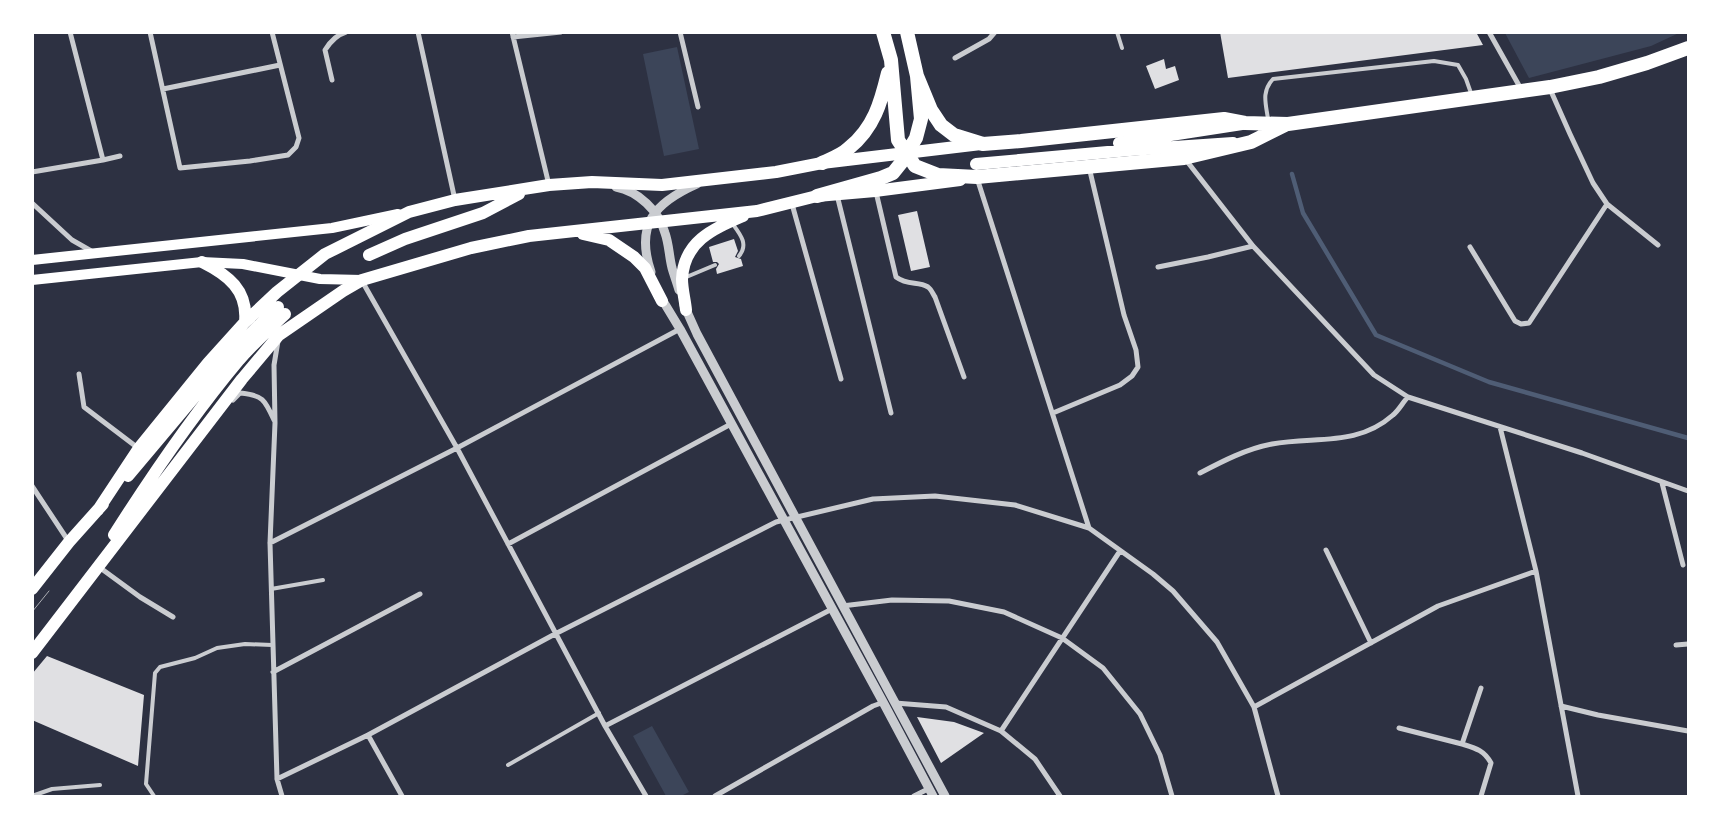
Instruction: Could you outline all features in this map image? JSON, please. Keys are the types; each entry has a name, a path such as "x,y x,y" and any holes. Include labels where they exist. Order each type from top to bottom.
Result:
{"highway":[{"path":"883,32 891,60 898,138 915,166 938,175 975,167 1089,167 1184,158 1251,142 1288,124"},
{"path":"817,196 893,173 916,138 921,118 917,76 907,32"},
{"path":"917,76 931,110 941,125 954,135 984,144 1224,118 1245,123 1288,124 1550,87 1599,77 1647,63 1688,48"},
{"path":"822,163 848,150 863,136 880,105 891,60"}],"main road":[{"path":"32,653 242,379 279,336 342,291 362,280 471,248 529,236 573,232 655,219 757,211 817,196 875,191 975,167 1245,123"},
{"path":"975,167 1130,150 1251,142"},
{"path":"32,260 332,228 455,200 549,185 592,182 662,184 726,178 776,172 822,163 984,144"},
{"path":"369,255 405,238 483,213 528,189"},
{"path":"686,310 682,279 687,256 701,238 718,227 757,211"},
{"path":"98,510 139,448 208,363 245,322 277,292 325,254 409,212"},
{"path":"573,232 609,240 634,257 645,268 662,301"},
{"path":"202,262 221,271 231,280 241,296 246,309 245,322"},
{"path":"32,280 202,262 244,264 297,276 320,279 362,280"},
{"path":"32,588 192,402 234,350 281,311 240,359 160,464 68,606"}],"street":[{"path":"70,32 103,160"},
{"path":"150,32 180,168 288,155 296,147 299,138 272,32"},
{"path":"332,80 325,50 329,43 340,34 346,32"},
{"path":"418,32 455,200"},
{"path":"549,185 512,35 561,32"},
{"path":"680,32 698,107"},
{"path":"956,58 989,39 996,32"},
{"path":"1489,32 1523,91"},
{"path":"163,90 280,65"},
{"path":"1550,87 1585,167 1607,204 1658,245"},
{"path":"32,172 120,156"},
{"path":"1184,158 1253,246 1374,376 1408,397 1582,453 1688,491"},
{"path":"975,167 1089,528"},
{"path":"1053,413 1120,385 1132,376 1138,367 1136,350 1124,315 1089,167"},
{"path":"726,178 698,184 676,194 655,219 645,239 646,257 662,301 680,329 931,793 914,796"},
{"path":"592,182 626,189 638,196 665,233 671,267 686,310 697,334 896,703 944,796"},
{"path":"875,191 896,277 904,282 929,288 932,292 964,377"},
{"path":"837,194 891,413"},
{"path":"32,202 72,240 94,253"},
{"path":"792,203 842,379"},
{"path":"1470,247 1515,321 1521,324 1529,323 1607,204"},
{"path":"1158,268 1253,246"},
{"path":"362,280 457,448 555,634 646,796"},
{"path":"270,543 457,448 680,329"},
{"path":"279,336 274,364 275,423 270,543 277,779 282,796"},
{"path":"79,374 84,407 139,448"},
{"path":"209,424 240,393 255,394 266,402 275,423"},
{"path":"1200,472 1236,454 1272,444 1354,436 1374,428 1394,414 1408,397"},
{"path":"508,544 731,424"},
{"path":"1500,427 1536,571 1578,796"},
{"path":"1662,483 1683,566"},
{"path":"32,486 70,542"},
{"path":"277,779 368,735 555,634 783,520 873,499 936,496 1015,505 1089,528 1173,592 1217,642 1254,707 1278,796"},
{"path":"1326,550 1371,643"},
{"path":"1001,731 1120,551"},
{"path":"98,566 140,597 173,618"},
{"path":"1254,707 1438,606 1536,571"},
{"path":"273,672 420,594"},
{"path":"842,606 892,600 949,601 1004,612 1062,638 1103,668 1140,714 1160,755 1172,796"},
{"path":"605,726 832,608"},
{"path":"1676,644 1688,644"},
{"path":"1462,744 1481,688"},
{"path":"715,796 883,702 946,707 1001,731 1035,759 1060,796"},
{"path":"1561,706 1598,715 1688,731"},
{"path":"1399,728 1476,748 1487,755 1491,763 1481,796"},
{"path":"368,735 402,796"}],"lane":[{"path":"1117,32 1122,48"},
{"path":"1268,124 1266,86 1273,79 1434,61 1458,65 1473,98"},
{"path":"731,222 744,240 744,251 739,256"},
{"path":"682,279 715,265"},
{"path":"271,589 323,580"},
{"path":"154,796 146,784 155,672 160,667 195,658 217,648 246,644 272,645"},
{"path":"508,764 599,713"},
{"path":"32,796 52,789 100,785"}],"shaded area":[{"path":"1505,33 1679,33 1651,46 1529,78"},
{"path":"677,47 699,149 664,156 643,54"},
{"path":"652,726 689,792 681,796 666,796 633,736"}],"building":[{"path":"1220,32 1476,32 1483,45 1228,78"},
{"path":"1164,59 1166,69 1175,66 1179,80 1155,89 1146,66"},
{"path":"917,211 930,267 911,271 898,215"},
{"path":"734,239 738,251 735,257 741,259 743,266 717,274 716,269 719,264 713,262 709,247"},
{"path":"47,656 144,695 138,766 32,720 32,674"},
{"path":"917,717 954,722 984,733 941,763"}],"waterway":[{"path":"1292,174 1303,213 1376,335 1489,382 1688,438"}],"tram line":[{"path":"32,612 49,591"}]}
